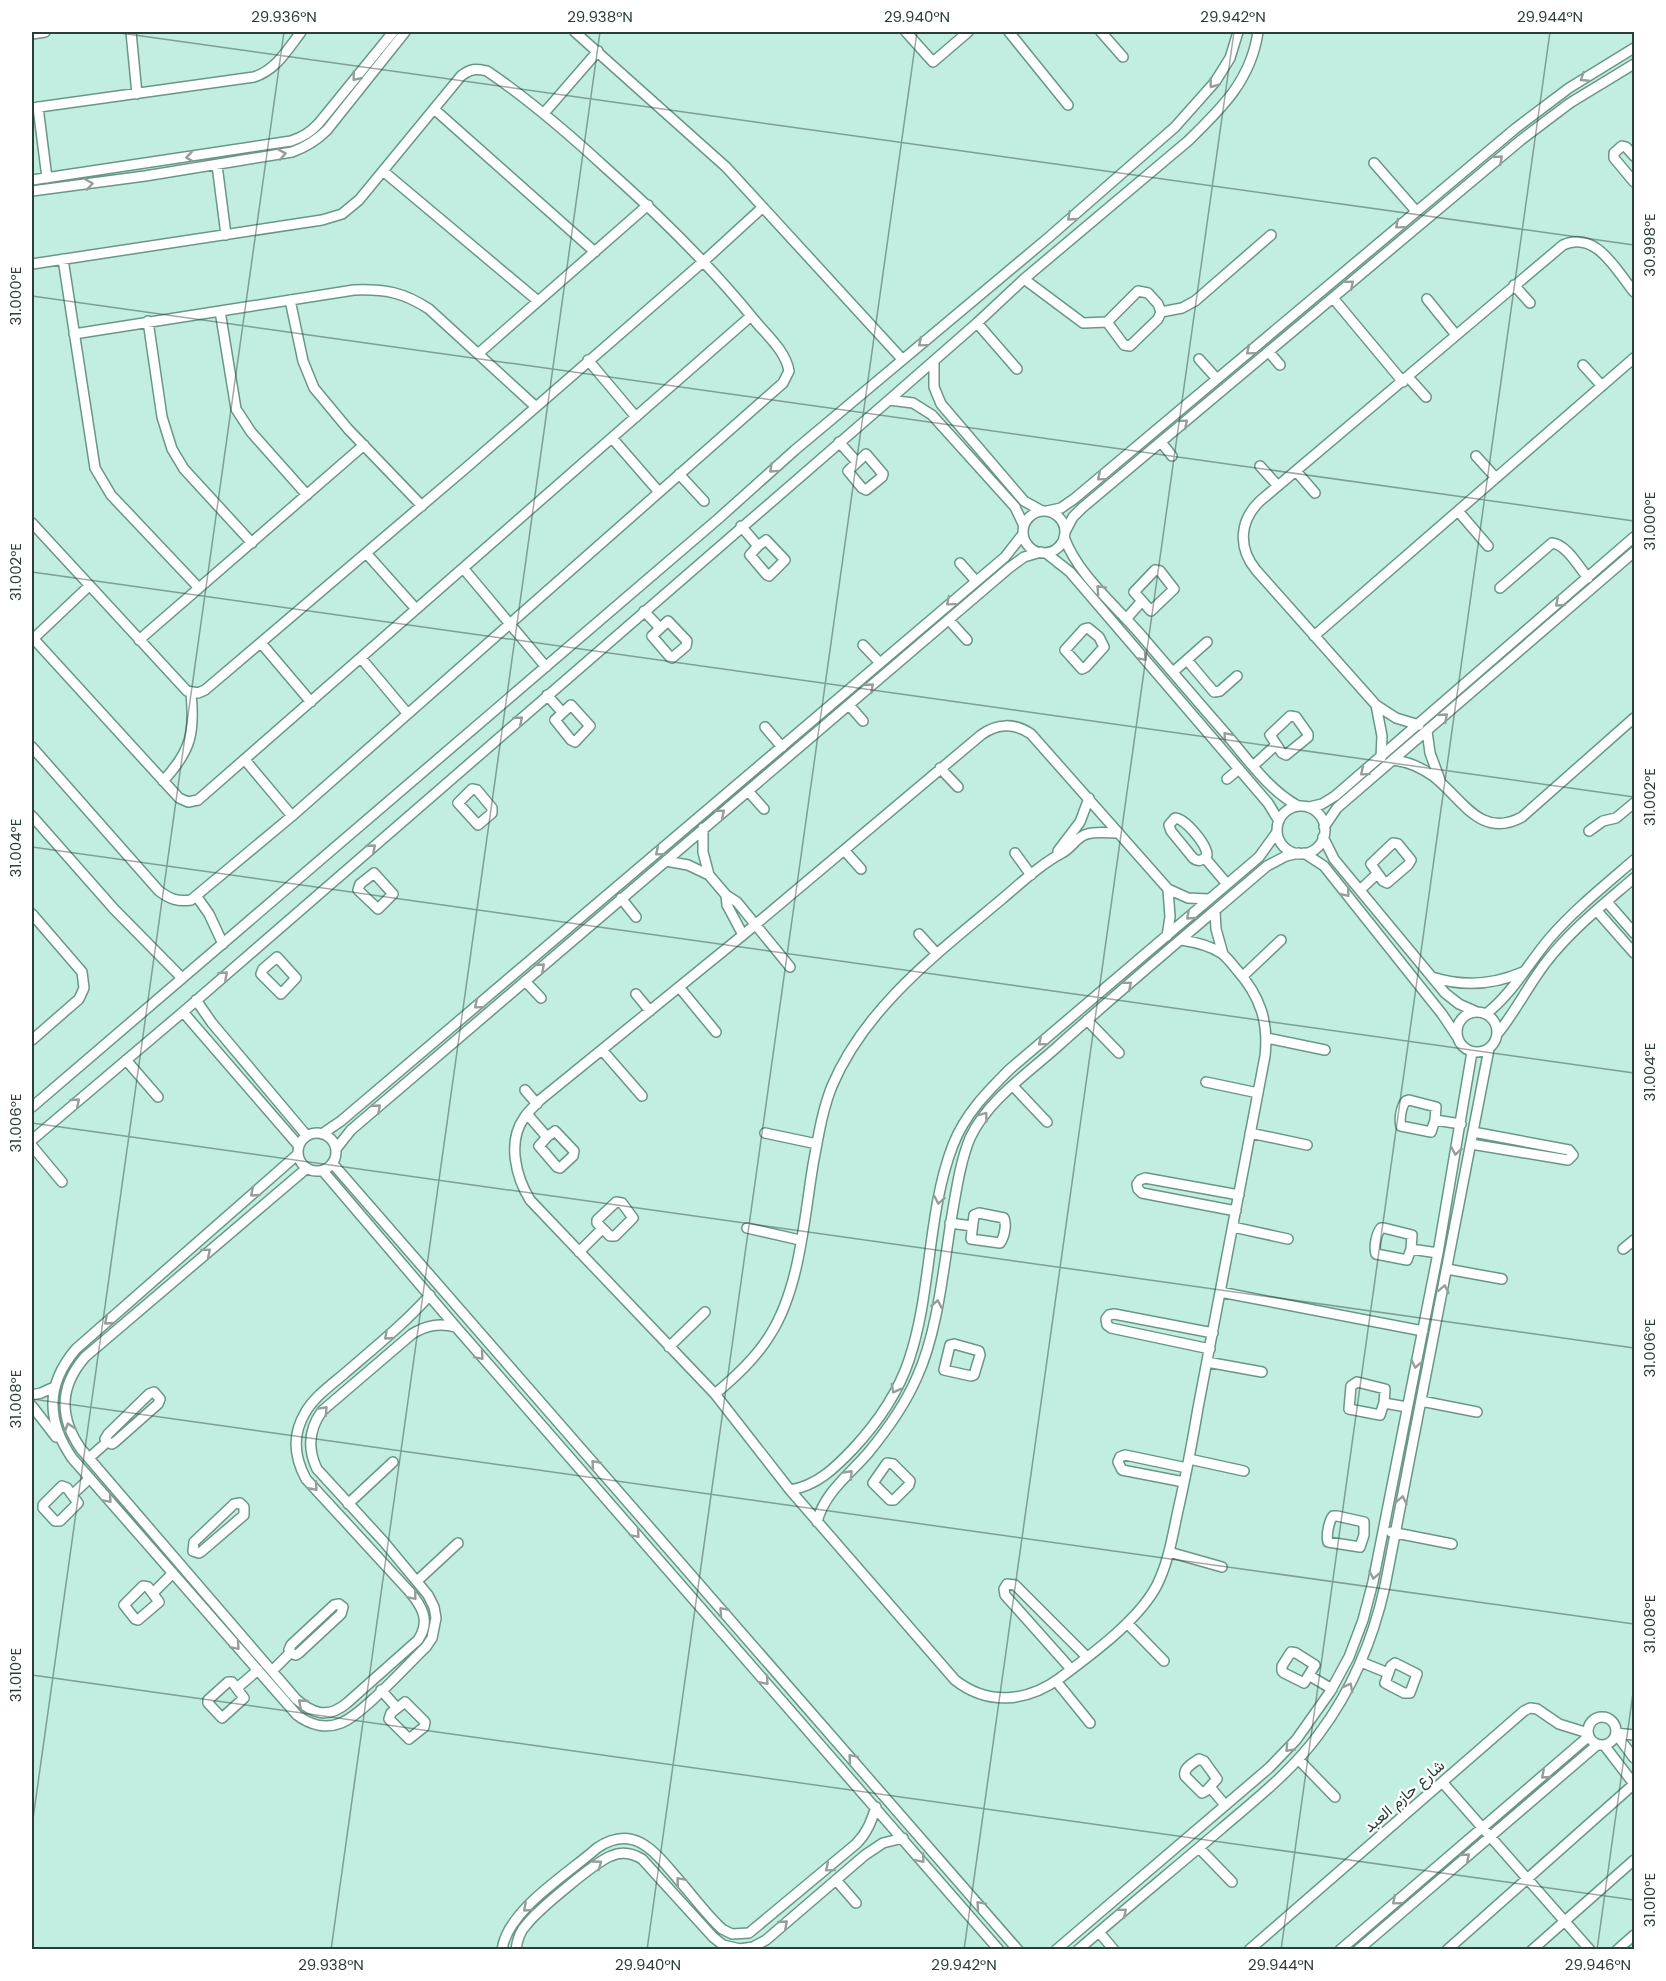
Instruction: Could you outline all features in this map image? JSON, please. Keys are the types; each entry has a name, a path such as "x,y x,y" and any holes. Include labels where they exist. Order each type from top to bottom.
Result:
{"street":[{"path":"32,34 45,32"},
{"path":"131,32 137,94"},
{"path":"47,178 35,108 247,79 262,75 274,65 301,32"},
{"path":"32,180 291,141 306,135 319,123 393,32"},
{"path":"32,191 145,176 292,152 314,142 327,130 405,32"},
{"path":"575,32 702,144 902,359"},
{"path":"906,32 933,62 968,32"},
{"path":"1009,32 1068,105"},
{"path":"1101,32 1123,57"},
{"path":"32,1107 718,519 795,450 1048,238 1174,127 1215,82 1230,58 1238,32"},
{"path":"32,1140 183,1012 934,361 1024,279 1179,149 1213,117 1246,74 1258,32"},
{"path":"307,1136 322,1134 341,1121 1005,557 1024,530 1029,518 1068,504 1542,107 1635,48"},
{"path":"545,112 598,51"},
{"path":"183,1012 299,1150 301,1162 306,1168 323,1171 333,1164 336,1149 351,1130 1012,565 1023,557 1056,549 1077,512 1545,121 1595,87 1635,64"},
{"path":"32,264 322,220 342,214 351,208 383,171 461,76 468,70 478,68 487,71 545,112 648,206 704,261 788,363 787,378 292,816 197,897 179,902 159,891 32,747"},
{"path":"434,109 595,252"},
{"path":"1635,156 1626,147 1622,147 1617,148 1614,158 1635,182"},
{"path":"1374,163 1416,211"},
{"path":"142,164 145,176"},
{"path":"217,165 226,235"},
{"path":"383,171 538,301"},
{"path":"1439,192 1448,203"},
{"path":"479,353 648,206"},
{"path":"191,693 205,690 366,554 704,261 762,207"},
{"path":"1161,312 1182,308 1195,301 1271,235"},
{"path":"1419,725 1396,718 1376,705 1256,570 1244,550 1243,535 1246,519 1254,506 1563,245 1581,241 1598,248 1635,292"},
{"path":"63,260 92,453 101,480 111,495 199,588"},
{"path":"1024,279 1083,322 1107,322 1138,291 1148,293 1158,304 1161,312 1158,319 1133,344 1127,346 1107,322"},
{"path":"1514,285 1530,303"},
{"path":"74,334 354,290 392,291 411,298 429,309 535,406"},
{"path":"1334,298 1406,379 1426,397"},
{"path":"1427,299 1456,335"},
{"path":"290,300 303,361 311,382 322,400 422,506"},
{"path":"220,311 236,408 251,432 307,495"},
{"path":"88,586 32,638 179,798 193,802 202,797 751,316"},
{"path":"148,321 162,417 171,449 184,469 252,543"},
{"path":"977,323 1017,369"},
{"path":"1269,352 1280,365"},
{"path":"1314,636 1635,358"},
{"path":"1199,359 1217,379"},
{"path":"588,360 636,417"},
{"path":"817,1522 821,1508 830,1494 866,1455 897,1415 912,1389 928,1349 956,1190 970,1140 991,1108 1087,1020 1267,866 1286,856 1302,853 1318,846 1323,837 1324,827 1321,817 1280,795 1078,564 1064,535 1060,519 1024,501 941,404 934,387 934,361"},
{"path":"1583,365 1602,387"},
{"path":"889,400 913,404 933,415 1016,507 1028,545 1044,553 1070,572 1239,769 1279,820"},
{"path":"612,438 659,492"},
{"path":"839,442 856,461"},
{"path":"1161,442 1172,456"},
{"path":"139,640 364,445"},
{"path":"1476,456 1496,478"},
{"path":"1260,466 1278,486"},
{"path":"1296,471 1316,493"},
{"path":"679,474 704,501"},
{"path":"1458,511 1488,546"},
{"path":"32,523 88,586 191,693 194,717 190,741 179,763 163,781"},
{"path":"741,526 758,546"},
{"path":"790,1490 804,1487 825,1476 861,1440 885,1408 904,1372 912,1350 948,1158 966,1117 979,1100 1010,1069 1259,857 1277,832 1279,820 1289,809 1322,804 1338,794 1635,537"},
{"path":"1500,588 1552,543 1563,548 1588,578"},
{"path":"1324,827 1332,813 1635,552"},
{"path":"366,554 416,609"},
{"path":"1005,557 1012,565"},
{"path":"960,563 975,581"},
{"path":"463,568 546,667"},
{"path":"1159,570 1173,585 1173,591 1153,610 1149,610 1142,602 1135,596 1134,590 1153,571 1159,570"},
{"path":"1127,618 1142,602"},
{"path":"644,611 659,627"},
{"path":"949,620 966,640"},
{"path":"1099,637 1114,624"},
{"path":"1086,628 1091,629 1099,637 1104,647 1084,669 1078,667 1065,652 1066,647 1086,628"},
{"path":"1173,672 1207,642"},
{"path":"261,643 311,702"},
{"path":"864,645 880,663"},
{"path":"361,658 407,713"},
{"path":"1187,660 1214,692 1220,691 1237,676"},
{"path":"547,695 562,712"},
{"path":"849,705 863,721"},
{"path":"1376,705 1382,736 1381,758"},
{"path":"1289,717 1296,717 1308,733 1308,737 1288,755 1282,753 1276,745 1270,734 1289,717"},
{"path":"1394,760 1419,767 1441,782 1469,811 1482,820 1497,823 1515,820 1635,718"},
{"path":"812,721 820,730"},
{"path":"1181,940 1199,943 1223,954 1243,976 1263,1011 1267,1038 1210,1349 1169,1552 1156,1586 1142,1607 1087,1657 1042,1689 1010,1699 986,1697 956,1680 790,1490 715,1394 530,1200 518,1175 516,1141 518,1129 527,1114 537,1104 743,935 940,768 986,731 999,726 1012,726 1031,734 1168,889 1188,898 1209,899"},
{"path":"765,728 782,747"},
{"path":"1427,731 1430,753 1441,782"},
{"path":"1253,766 1276,745"},
{"path":"244,760 292,816"},
{"path":"940,768 958,787"},
{"path":"1227,779 1239,769"},
{"path":"451,779 465,795"},
{"path":"748,790 764,809"},
{"path":"1338,794 1345,802"},
{"path":"1058,854 1058,850 1080,822 1089,798"},
{"path":"1589,831 1603,821 1616,818 1634,805"},
{"path":"32,816 114,909 182,978"},
{"path":"1205,858 1198,861 1193,858 1171,831 1169,825 1173,819 1179,818 1184,821 1206,849 1205,858 1227,884"},
{"path":"703,828 703,852 709,875"},
{"path":"1277,832 1284,847 1302,853 1324,866 1442,1014 1465,1048 1472,1052 1489,1049 1547,961 1568,937 1635,878"},
{"path":"715,1394 753,1359 776,1326 790,1292 817,1144 829,1095 848,1056 886,1005 913,976 1030,875 1086,834 1119,833"},
{"path":"1323,837 1334,859 1430,976 1452,999 1482,1013 1496,1024 1498,1033"},
{"path":"1391,844 1398,844 1410,858 1410,864 1389,883 1385,883 1377,874 1371,866 1372,862 1391,844"},
{"path":"844,850 861,868"},
{"path":"1015,853 1030,875"},
{"path":"1259,857 1267,866"},
{"path":"1458,1038 1457,1029 1461,1020 1468,1014 1482,1013 1505,997 1566,921 1635,860"},
{"path":"666,861 688,865 709,875 726,895 734,899 790,967"},
{"path":"352,865 365,879"},
{"path":"1360,890 1377,874"},
{"path":"1608,883 1617,893"},
{"path":"1167,936 1170,908 1168,889"},
{"path":"726,895 727,905 743,935"},
{"path":"197,897 209,914 223,944"},
{"path":"621,898 636,917"},
{"path":"1607,902 1635,933"},
{"path":"1215,911 1216,929 1223,954"},
{"path":"1597,911 1635,953"},
{"path":"32,914 82,972 84,988 78,999 32,1040"},
{"path":"919,934 937,954"},
{"path":"555,940 562,949"},
{"path":"1243,976 1281,940"},
{"path":"253,949 268,964"},
{"path":"1430,976 1451,982 1472,984 1503,980 1523,972"},
{"path":"525,981 541,998"},
{"path":"679,987 716,1032"},
{"path":"636,994 650,1011"},
{"path":"196,1000 212,1023 307,1136"},
{"path":"1087,1020 1119,1053"},
{"path":"200,1031 212,1023"},
{"path":"1267,1038 1325,1050"},
{"path":"1078,1950 1199,1848 1298,1759 1330,1719 1361,1662 1381,1604 1489,1049"},
{"path":"602,1050 642,1096"},
{"path":"1056,1950 1269,1768 1296,1740 1332,1689 1349,1657 1363,1620 1382,1535 1438,1253 1472,1052"},
{"path":"126,1060 158,1096"},
{"path":"1206,1082 1258,1093"},
{"path":"1013,1086 1047,1122"},
{"path":"525,1090 537,1104"},
{"path":"1404,1102 1434,1105 1437,1109 1435,1120 1433,1130 1429,1132 1402,1127 1400,1123 1404,1102"},
{"path":"527,1114 547,1137"},
{"path":"1435,1120 1461,1124"},
{"path":"1471,1144 1568,1160 1573,1155 1569,1150 1473,1132"},
{"path":"765,1133 817,1144"},
{"path":"1250,1133 1307,1145"},
{"path":"322,1134 331,1139 336,1149"},
{"path":"64,1446 54,1418 54,1387 67,1360 76,1349 299,1150 307,1136"},
{"path":"1543,1156 1545,1145"},
{"path":"32,1146 62,1182"},
{"path":"333,1164 1018,1950"},
{"path":"306,1168 85,1357 70,1379 65,1394 64,1409 72,1437 89,1458 296,1699 309,1710 326,1713 347,1703 418,1640 425,1626 425,1618 418,1602 306,1479 299,1466 296,1453 296,1436 300,1422 313,1401 402,1323 430,1295"},
{"path":"323,1171 456,1328 999,1950"},
{"path":"1236,1211 1142,1193 1137,1184 1145,1178 1239,1196"},
{"path":"1171,1199 1174,1183"},
{"path":"950,1223 972,1227"},
{"path":"1233,1227 1288,1239"},
{"path":"747,1228 800,1239"},
{"path":"579,1252 602,1229"},
{"path":"1379,1229 1410,1233 1413,1236 1411,1249 1405,1261 1377,1255 1375,1250 1379,1229"},
{"path":"1623,1249 1635,1240"},
{"path":"1411,1249 1438,1253"},
{"path":"928,1257 945,1259"},
{"path":"175,1262 184,1272"},
{"path":"1448,1269 1502,1278"},
{"path":"1220,1292 1423,1331"},
{"path":"669,1347 705,1312"},
{"path":"1210,1349 1111,1328 1106,1319 1109,1315 1114,1314 1213,1333"},
{"path":"1138,1334 1141,1319"},
{"path":"32,1406 90,1478 303,1720 321,1726 330,1725 339,1723 356,1713 426,1647 432,1638 436,1618 434,1607 417,1581 384,1542 325,1480 313,1460 310,1437 317,1418 333,1401 412,1334 433,1325 444,1324 456,1328"},
{"path":"928,1349 947,1354"},
{"path":"1207,1362 1262,1372"},
{"path":"1357,1382 1383,1388 1386,1391 1384,1403 1382,1413 1378,1415 1350,1410 1348,1405 1352,1384 1357,1382"},
{"path":"32,1395 54,1387"},
{"path":"89,1458 106,1442 106,1436 128,1413 149,1394 157,1394 160,1402 112,1444 106,1442"},
{"path":"1421,1401 1477,1412"},
{"path":"1384,1403 1407,1407"},
{"path":"128,1413 137,1423"},
{"path":"866,1455 882,1469"},
{"path":"1184,1482 1122,1470 1118,1462 1120,1457 1125,1455 1244,1471"},
{"path":"348,1504 393,1462"},
{"path":"73,1494 90,1478"},
{"path":"180,1563 193,1551 194,1542 234,1504 243,1504 244,1515 202,1551 199,1553 193,1551"},
{"path":"1335,1516 1363,1521 1364,1535 1361,1546 1358,1548 1332,1544 1327,1538 1331,1519 1335,1516"},
{"path":"1364,1535 1395,1533 1452,1544"},
{"path":"374,1552 384,1542"},
{"path":"417,1581 458,1543"},
{"path":"1169,1552 1222,1567"},
{"path":"153,1593 173,1573"},
{"path":"1071,1669 1005,1595 1004,1589 1007,1584 1016,1585 1087,1657"},
{"path":"201,1605 209,1598"},
{"path":"272,1671 290,1653 290,1647 334,1605 341,1605 343,1610 341,1614 296,1655 290,1653"},
{"path":"1127,1623 1164,1660"},
{"path":"313,1625 320,1633"},
{"path":"1361,1662 1388,1673"},
{"path":"237,1688 258,1670"},
{"path":"1310,1676 1332,1689"},
{"path":"1056,1681 1090,1723"},
{"path":"381,1690 397,1708"},
{"path":"347,1703 356,1713"},
{"name":"شارع حازم العبد","path":"1249,1950 1524,1711 1530,1708 1537,1709 1559,1724 1589,1735"},
{"path":"1340,1950 1589,1735 1593,1721 1602,1717 1611,1720 1616,1733 1635,1758"},
{"path":"1616,1733 1635,1735"},
{"path":"1358,1950 1490,1836 1601,1745 1614,1739 1616,1733"},
{"path":"1447,1950 1635,1784 1601,1745 1589,1735"},
{"path":"1298,1759 1335,1797"},
{"path":"1443,1783 1590,1950"},
{"path":"1210,1787 1225,1805"},
{"path":"502,1950 509,1927 523,1910 597,1848 609,1841 630,1839 650,1847 718,1925 727,1932 738,1935 753,1931 844,1855 864,1835 876,1807"},
{"path":"516,1950 522,1931 532,1918 598,1863 610,1856 623,1853 648,1862 717,1941 729,1947 746,1949 766,1940 852,1866 883,1844 903,1838"},
{"path":"1199,1848 1232,1882"},
{"path":"844,1855 852,1866"},
{"path":"1532,1950 1635,1860"},
{"path":"1148,1872 1158,1882"},
{"path":"945,1887 956,1877"},
{"path":"836,1880 856,1903"},
{"path":"1099,1932 1114,1950"},
{"path":"1617,1950 1635,1935"}]}
